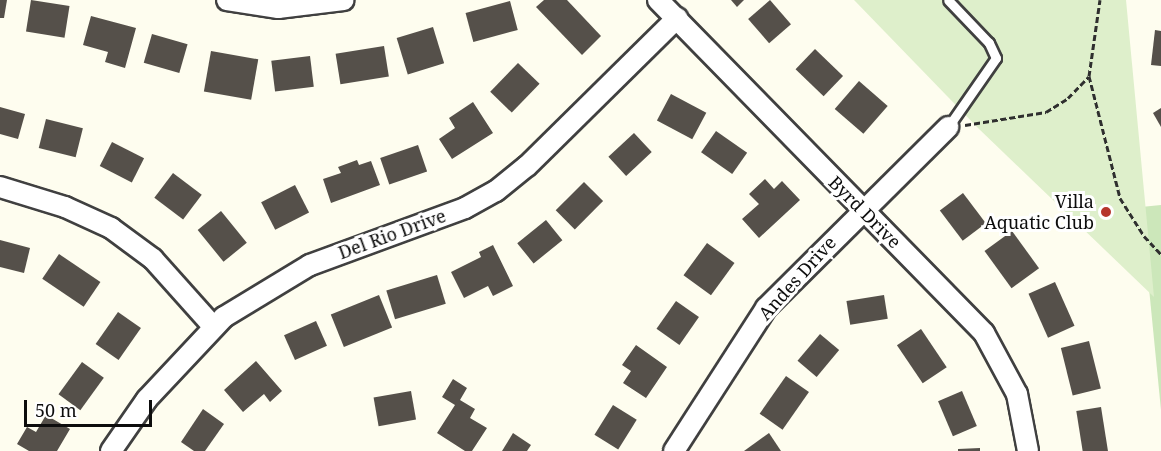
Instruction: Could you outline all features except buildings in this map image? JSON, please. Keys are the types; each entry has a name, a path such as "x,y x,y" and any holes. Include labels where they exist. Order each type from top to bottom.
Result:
{"street":[{"path":"227,0 278,8 344,0"},
{"name":"Byrd Drive","path":"658,0 861,210 942,286 984,333 1017,394 1028,451"},
{"name":"Del Rio Drive","path":"111,451 147,399 213,326 310,265 465,208 496,191 527,166 677,18"},
{"name":"Andes Drive","path":"674,451 766,308 861,210 948,127"},
{"path":"0,187 65,207 111,228 153,259 213,326"}],"lane":[{"path":"948,0 989,43 996,58 948,127"}],"path":[{"path":"1100,0 1089,76 1120,198 1144,236 1161,254"},
{"path":"948,127 1046,112 1068,99 1089,76"}],"green space":[{"name":"Villa Aquatic Club","path":"854,0 1126,0 1154,297 978,128"},
{"path":"1161,205 1161,410 1141,207"}],"place":[{"name":"Villa Aquatic Club","path":"1106,212"}]}
